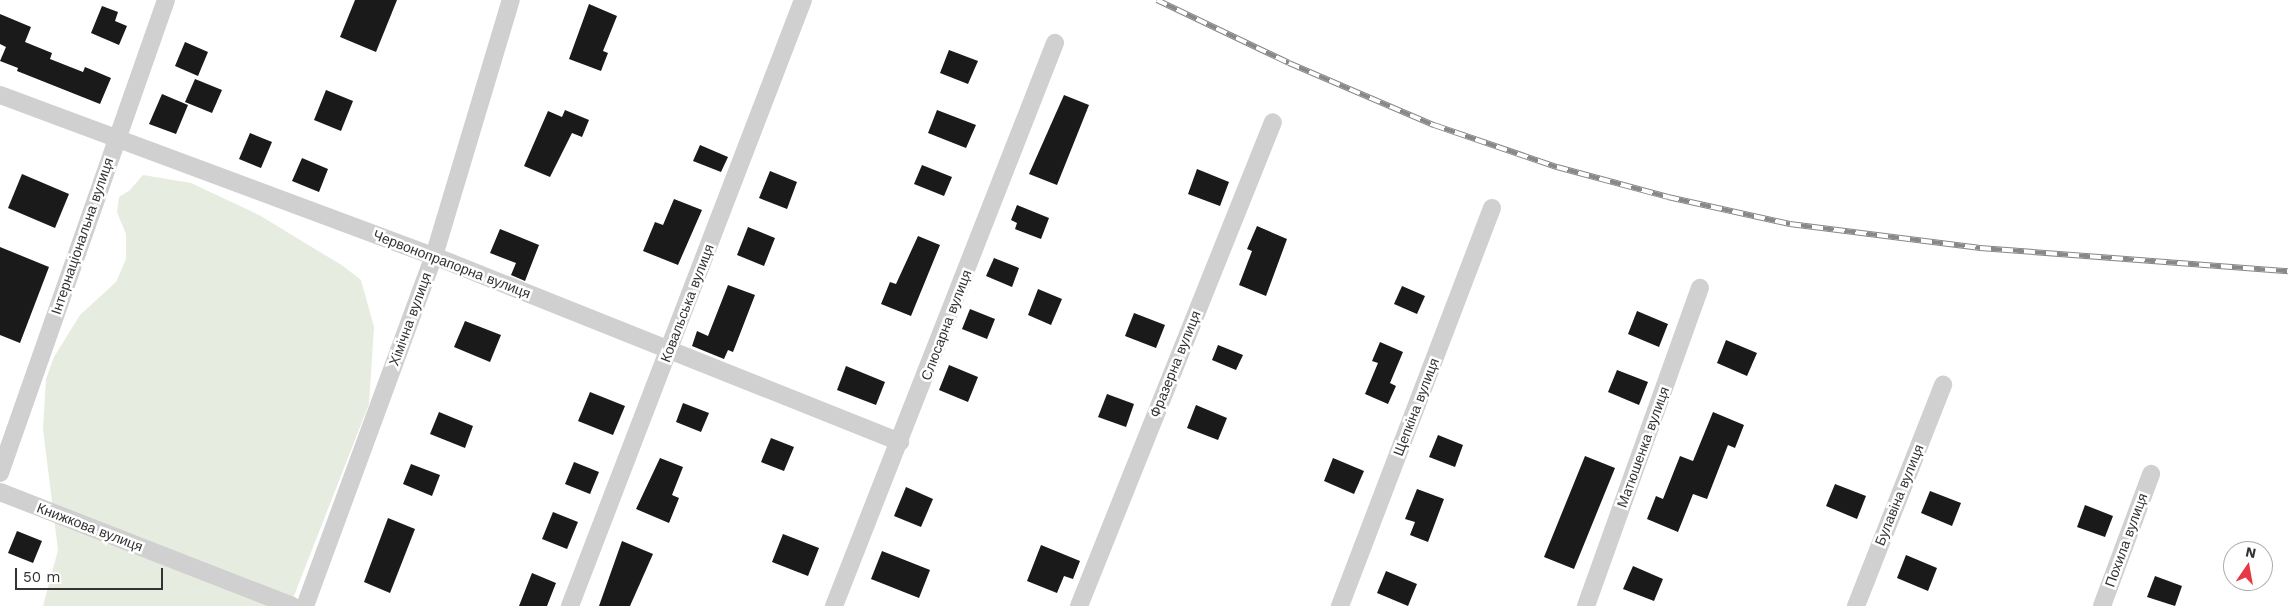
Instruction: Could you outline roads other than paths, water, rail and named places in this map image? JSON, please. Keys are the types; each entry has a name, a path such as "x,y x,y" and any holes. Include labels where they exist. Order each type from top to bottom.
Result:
{"street":[{"name":"Інтернаціональна вулиця","path":"0,473 166,0"},
{"name":"Хімічна вулиця","path":"305,606 434,256 511,0"},
{"name":"Ковальська вулиця","path":"570,606 803,0"},
{"name":"Слюсарна вулиця","path":"834,606 1056,43"},
{"name":"Червонопрапорна вулиця","path":"0,95 434,256 670,348 900,442"},
{"name":"Фразерна вулиця","path":"1079,606 1273,122"},
{"name":"Щепкіна вулиця","path":"1340,606 1492,208"},
{"name":"Матюшенка вулиця","path":"1586,606 1700,288"},
{"name":"Булавіна вулиця","path":"1856,606 1943,385"},
{"name":"Похила вулиця","path":"2102,606 2151,474"},
{"name":"Книжкова вулиця","path":"0,492 292,606"}],"railway":[{"path":"1157,0 1289,63 1434,125 1557,167 1668,197 1790,224 1980,248 2288,271"}]}
